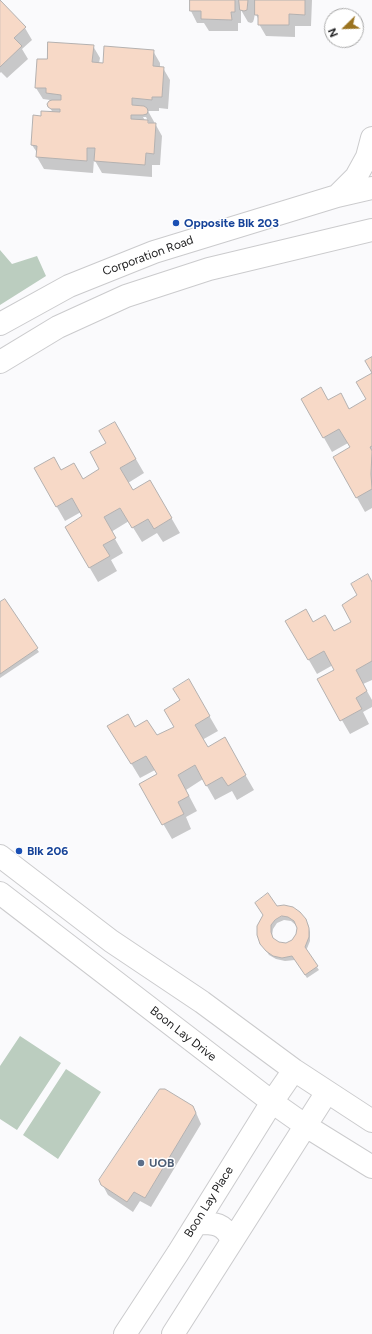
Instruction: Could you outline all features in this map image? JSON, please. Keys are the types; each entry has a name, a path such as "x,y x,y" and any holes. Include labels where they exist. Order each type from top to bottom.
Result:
{"street":[{"path":"337,196 356,177 367,157 372,138"},
{"name":"Corporation Road","path":"0,324 69,286 154,252 337,196 372,188"},
{"path":"0,362 58,327 126,296 209,269 372,230"},
{"path":"0,856 111,941 202,1002 294,1070 372,1121"},
{"name":"Boon Lay Drive","path":"0,893 272,1102 306,1126 372,1167"},
{"name":"Boon Lay Place","path":"125,1334 272,1102 294,1070"},
{"path":"173,1334 327,1092"},
{"path":"197,1222 213,1223 224,1228 228,1232 232,1241"}],"green space":[{"path":"0,250 12,264 37,256 46,276 0,305"},
{"path":"20,1036 61,1063 17,1130 0,1119 0,1066"},
{"path":"66,1069 101,1092 58,1159 23,1135"}],"building":[{"path":"0,0 26,27 14,38 22,46 0,67"},
{"path":"190,0 235,0 235,12 231,12 232,20 201,19 201,11 190,11"},
{"path":"239,0 248,0 247,10 240,10"},
{"path":"255,0 305,0 305,15 289,14 289,25 258,25 258,15 255,15"},
{"path":"48,42 94,45 92,62 103,63 104,46 154,50 153,66 164,67 162,97 152,97 152,100 132,98 132,105 144,106 148,111 147,114 143,115 131,115 131,119 148,120 148,123 156,123 154,154 146,153 145,165 94,161 95,148 87,148 87,161 36,157 37,146 31,145 33,115 41,116 41,111 60,112 60,109 51,109 47,104 52,100 61,100 61,95 46,93 46,88 35,88 37,59 47,59"},
{"path":"372,357 372,373 365,361"},
{"path":"372,373 372,446 370,447 372,451 372,489 356,498 333,457 350,447 339,429 323,438 301,399 321,387 328,400 341,393 349,409 366,399 356,382"},
{"path":"115,422 136,459 120,468 133,490 150,480 172,518 154,529 148,519 132,528 120,508 104,517 116,538 103,545 110,556 89,568 65,527 82,516 72,498 56,507 34,468 54,457 61,470 74,463 83,479 99,469 90,452 106,443 99,431"},
{"path":"368,574 372,582 372,661 356,670 367,691 356,698 362,709 340,721 317,679 334,670 324,651 308,660 285,621 306,609 313,622 325,615 334,631 351,622 342,605 357,595 351,584"},
{"path":"5,599 38,648 0,674 0,602"},
{"path":"189,679 210,716 195,725 208,747 225,737 246,775 228,786 222,777 206,786 195,765 178,775 189,796 178,802 184,814 162,825 139,784 157,774 146,756 131,764 107,726 128,714 135,727 147,720 157,735 174,727 164,710 180,700 173,689"},
{"path":"268,893 277,906 284,905 293,907 300,912 306,919 309,928 309,937 305,947 318,966 305,975 292,956 282,958 273,956 266,951 260,944 257,935 257,926 263,915 255,903","holes":["282,916 288,917 294,921 297,928 296,934 292,940 286,943 279,942 273,938 271,925 275,920"]},
{"path":"160,1089 165,1089 193,1106 196,1113 145,1198 134,1192 127,1202 101,1185 99,1180"}],"place":[{"name":"Opposite Blk 203","path":"176,223"},
{"name":"Blk 206","path":"19,851"},
{"name":"UOB","path":"141,1163"}]}
